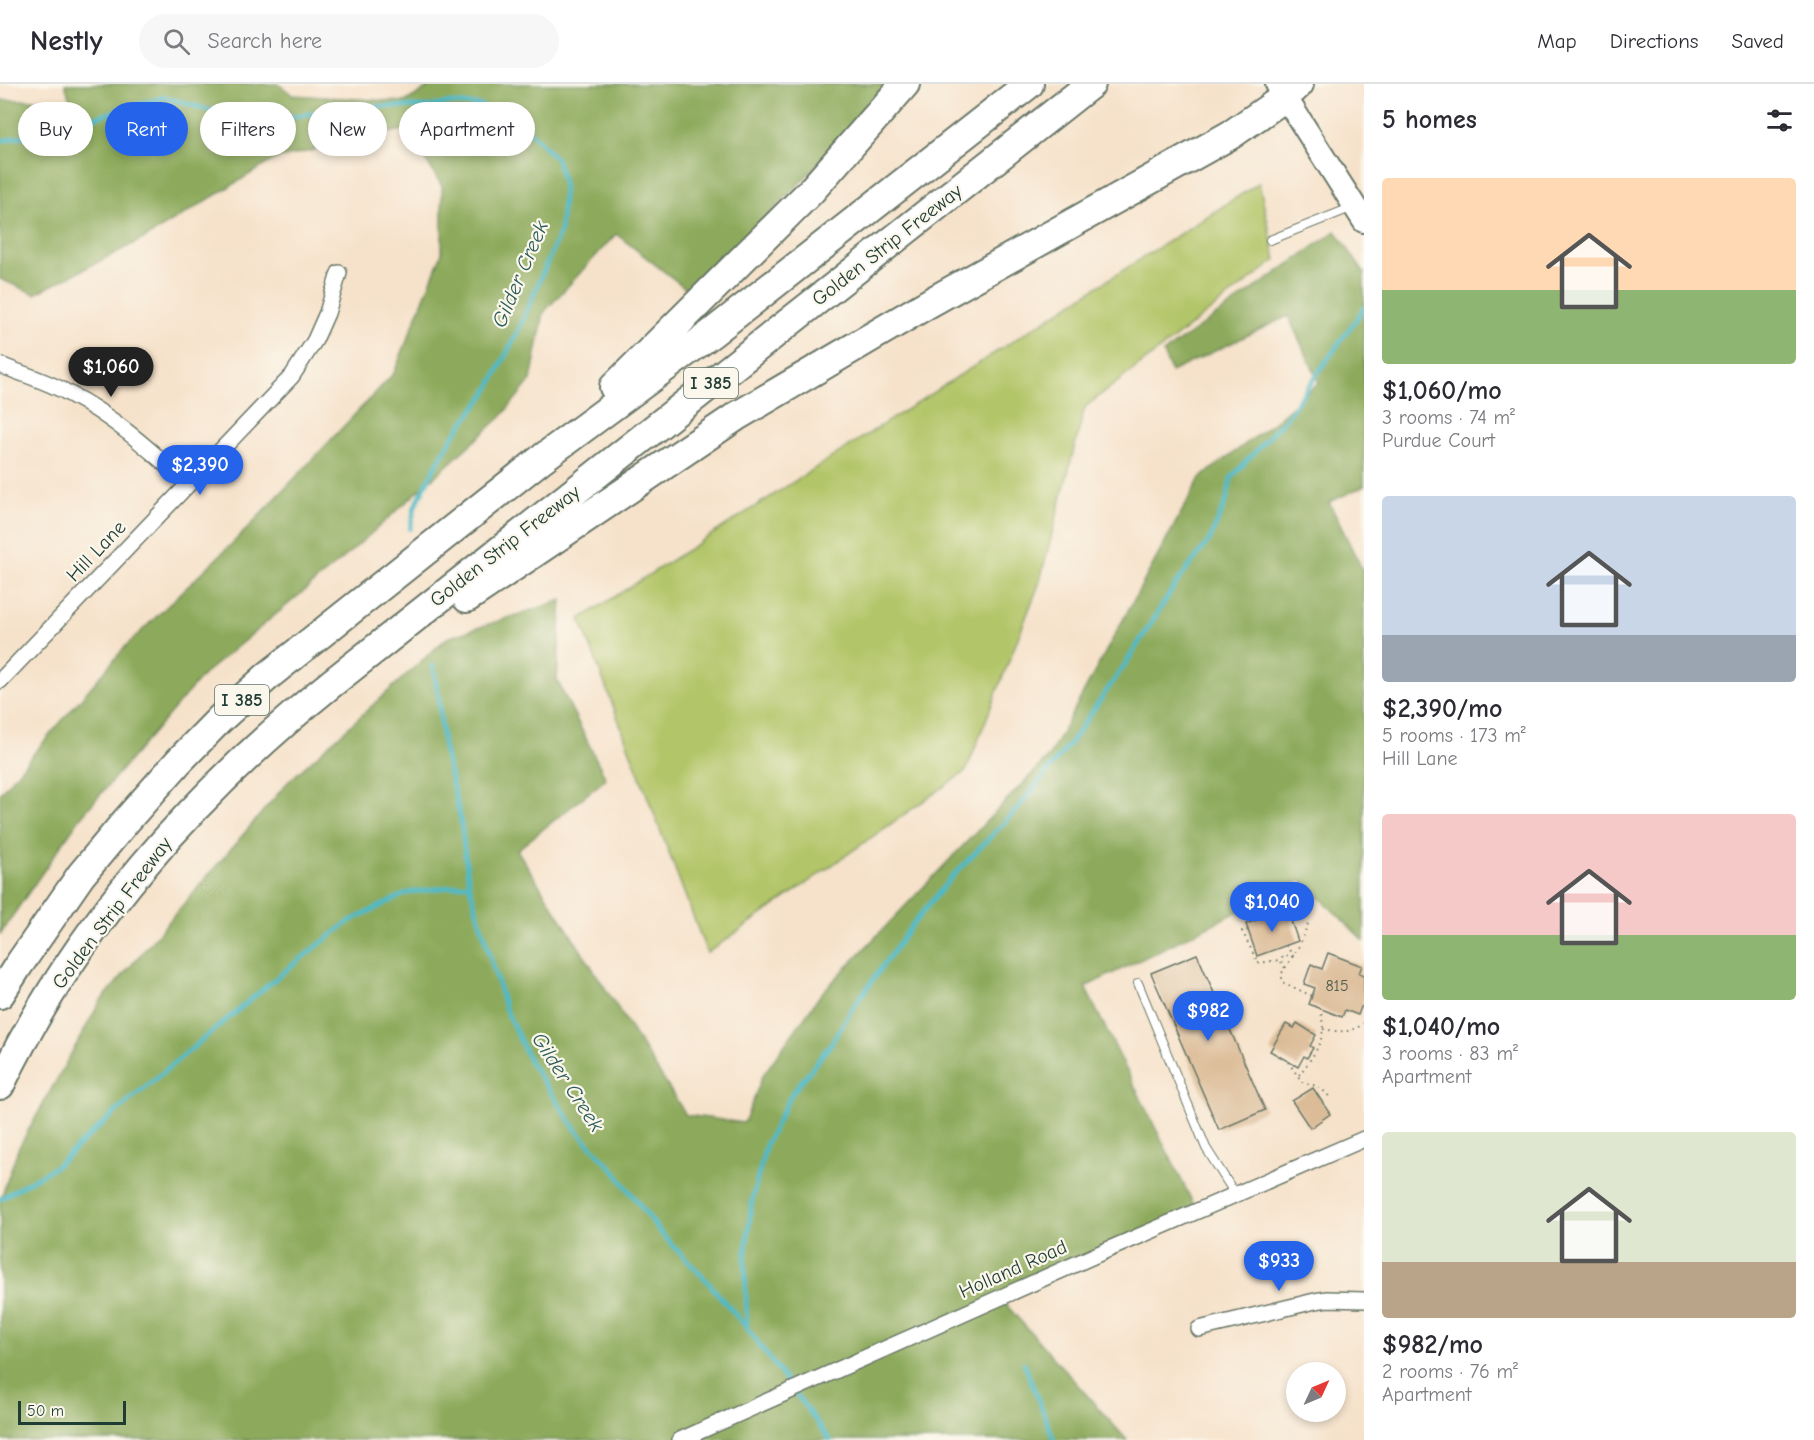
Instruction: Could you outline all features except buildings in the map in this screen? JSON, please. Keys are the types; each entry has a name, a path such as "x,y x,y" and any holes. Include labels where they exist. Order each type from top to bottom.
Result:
{"highway":[{"path":"540,460 810,192 905,84"},
{"name":"Golden Strip Freeway","path":"0,994 81,875 179,761 220,719 269,675 540,460 712,333 1029,84"},
{"name":"Golden Strip Freeway","path":"0,1085 22,1040 54,989 130,882 160,846 243,759 332,683 1091,84"},
{"path":"332,683 475,592 737,416 931,302 1232,134 1287,88"}],"main road":[{"path":"1287,88 1359,214"}],"street":[{"name":"Hill Lane","path":"0,681 292,376 315,340 327,312 339,273"},
{"path":"0,365 66,391 105,414 188,484"},
{"name":"Holland Road","path":"680,1440 1235,1194 1364,1140"},
{"path":"1199,1329 1315,1301 1364,1300"}],"lane":[{"path":"1270,240 1359,214"},
{"path":"1138,983 1206,1148 1235,1194"}],"path":[{"path":"1308,924 1282,973 1282,982 1312,996"},
{"path":"1248,930 1242,931 1258,963 1280,960 1286,955 1293,956"},
{"path":"1286,945 1293,956"},
{"path":"1280,960 1285,969"},
{"path":"1299,1075 1314,1055 1323,1029 1321,1009"},
{"path":"1323,1029 1344,1033 1364,1023"},
{"path":"1310,1053 1314,1055"},
{"path":"1288,1062 1303,1083 1326,1091 1330,1100"}],"green space":[{"path":"65,84 278,84 293,95 405,102 399,102 399,131 387,134 387,102 308,102 308,152 296,154 296,102 200,102 200,156 288,156 275,159 145,238 35,294 0,279 0,100 70,100"},
{"path":"434,84 891,84 866,114 693,294 616,234 544,312 531,380 501,417 346,556 203,675 80,818 0,934 0,793 126,646 244,532 394,373 442,253 442,186 424,156 535,156 535,102 405,102"},
{"path":"1259,183 1276,260 1085,407 1039,584 966,771 707,953 580,619"},
{"path":"1336,231 1364,273 1364,486 1329,502 1364,573 1364,941 1302,880 1085,987 1199,1215 1000,1298 1127,1440 0,1440 0,1201 18,1149 100,1002 288,782 447,638 562,600 557,680 606,779 517,850 686,1115 744,1123 763,1075 821,994 1049,756 1200,478 1272,424 1319,382 1288,316 1171,372 1163,353"}],"waterway":[{"name":"Gilder Creek","path":"0,141 52,130 164,97 208,110 267,121 355,106 427,107 447,103 480,105 524,125 557,160 564,187 560,232 519,329 487,392 454,435 434,469 415,506 410,529"},
{"path":"747,1328 745,1259 752,1201 766,1144 792,1093 830,1045 854,1006 912,925 950,879 1017,809 1071,742 1128,660 1175,585 1210,539 1227,499 1231,478 1286,418 1364,308"},
{"name":"Gilder Creek","path":"433,666 439,699 443,745 460,816 469,884 505,1008 531,1064 577,1131 612,1168 661,1233 747,1328 830,1440"},
{"path":"0,1199 56,1166 119,1109 291,966 350,921 407,893 469,884"},
{"path":"1024,1363 1054,1440"}]}
